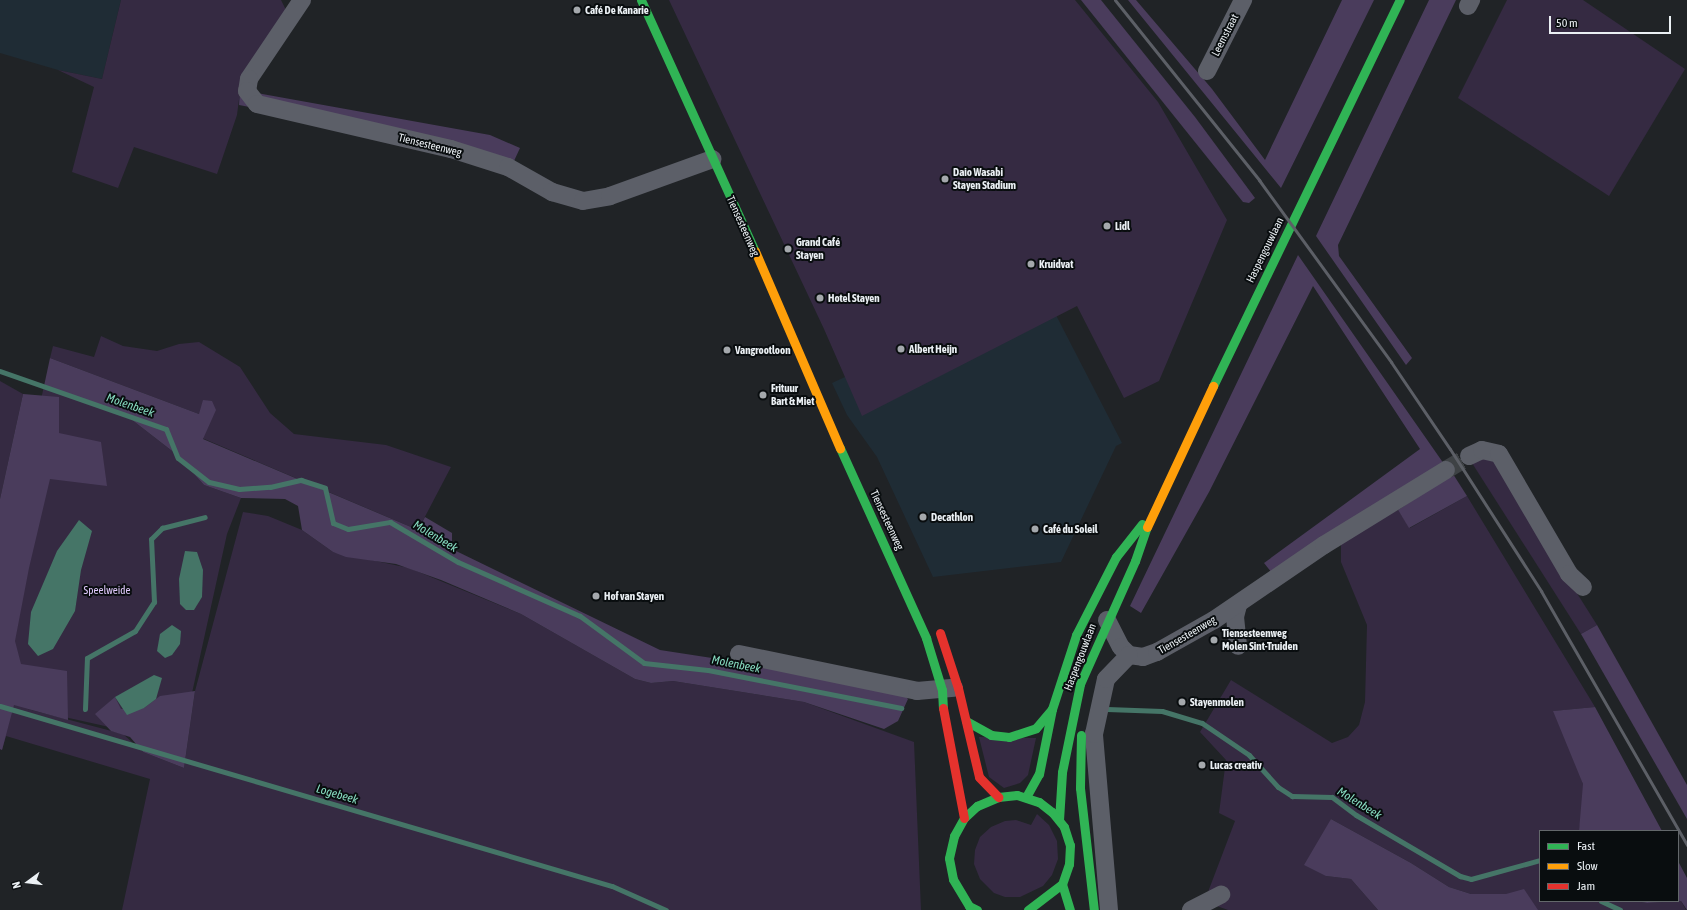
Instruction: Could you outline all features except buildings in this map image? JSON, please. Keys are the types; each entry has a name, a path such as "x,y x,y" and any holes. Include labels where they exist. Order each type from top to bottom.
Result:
{"main road":[{"name":"Tiensesteenweg","path":"641,0 833,425 850,471 926,638 966,721 979,777 998,797"},
{"name":"Haspengouwlaan","path":"1059,820 1062,772 1080,684 1095,653 1107,620 1135,561 1152,511 1400,0"},
{"name":"Tiensesteenweg","path":"833,425 854,454"},
{"name":"Haspengouwlaan","path":"1026,797 1032,790 1040,774 1052,709 1064,667 1088,607 1103,585 1116,557 1152,511"},
{"name":"Tiensesteenweg","path":"936,625 950,689 944,720 964,818"},
{"path":"1090,687 1095,653"},
{"path":"966,721 991,735 1009,737 1036,728 1052,709"},
{"path":"1083,722 1079,760 1080,788 1094,910"},
{"path":"972,909 957,889 950,869 950,848 964,818 977,806 998,797 1026,797 1039,802 1059,820 1070,845 1069,864 1062,884 1053,893 1028,910"},
{"path":"1062,884 1070,910"}],"street":[{"name":"Tiensesteenweg","path":"302,0 249,79 247,91 257,104 451,149 508,167 552,192 583,201 610,196 713,159"},
{"name":"Leemstraat","path":"1207,71 1243,0"},
{"path":"1475,453 1499,454 1569,574 1583,587"},
{"name":"Tiensesteenweg","path":"1129,655 1143,657 1157,652 1238,605 1324,545 1446,470"},
{"path":"1238,605 1235,617 1238,646"},
{"path":"1107,620 1121,647 1129,655 1106,679 1094,734 1109,910"},
{"path":"739,654 917,691 950,689"},
{"path":"1192,910 1221,895"}],"shaded area":[{"path":"0,0 121,0 102,79 58,70 0,53"},
{"path":"1081,0 1101,0 1195,117 1255,198 1249,203 1243,202"},
{"path":"1128,0 1136,0 1212,89 1265,160 1342,0 1374,0 1281,188"},
{"path":"1429,0 1456,0 1338,245 1339,256 1412,358 1406,365 1316,236"},
{"path":"240,90 490,135 520,148 514,161 456,145 239,105"},
{"path":"1298,255 1444,464 1272,573 1264,563 1420,449 1313,286 1209,492 1141,613 1130,606"},
{"path":"1041,286 1122,443 1116,446 1061,562 933,577 877,457 847,415 832,383"},
{"path":"50,358 199,414 203,400 212,401 216,410 203,439 418,530 425,517 452,533 452,549 660,650 809,673 903,694 908,699 898,721 884,729 804,702 673,681 651,683 635,679 521,614 441,580 396,564 346,557 333,552 302,530 298,506 285,499 241,498 204,485 176,454 127,416 44,386"},
{"path":"23,394 59,397 59,433 101,442 107,486 50,479 29,568 15,641 21,664 67,671 68,720 14,705 2,750 0,749 0,499"},
{"path":"1453,474 1467,496 1409,528 1398,510"},
{"path":"79,520 92,531 81,570 75,611 53,649 38,656 28,644 31,612 57,551"},
{"path":"185,551 197,552 203,570 202,597 194,610 186,610 180,604 179,579"},
{"path":"172,625 181,631 180,644 172,655 165,658 157,651 160,634"},
{"path":"1597,625 1687,785 1687,819 1581,634"},
{"path":"154,675 162,678 156,699 144,708 127,715 115,697"},
{"path":"195,691 184,768 143,752 130,737 111,731 95,714 115,697 121,709 144,708 160,696"},
{"path":"1595,707 1661,830 1579,830 1583,784 1553,711"},
{"path":"1331,819 1411,863 1449,887 1471,894 1506,894 1524,889 1538,910 1378,910 1351,879 1326,876 1304,865"},
{"path":"1679,863 1687,878 1687,910 1681,901 1679,901"},
{"path":"1641,902 1664,902 1647,903"}],"green space":[{"path":"121,0 281,0 286,10 242,76 237,115 217,174 134,147 118,188 72,172 94,87 58,70 102,79"},
{"name":"Daio Wasabi Stayen Stadium","path":"669,0 1075,0 1158,102 1227,220 1159,381 1124,398 1077,306 862,416 824,329"},
{"path":"1507,0 1583,0 1685,69 1609,196 1458,98"},
{"path":"101,336 123,346 157,351 179,344 199,342 240,367 270,413 294,434 386,445 451,467 418,530 202,438 207,429 199,414 50,358 53,346 94,357"},
{"path":"0,381 23,394 0,499"},
{"name":"Speelweide","path":"44,386 127,416 176,454 204,485 241,498 227,534 181,743 24,708 123,734 143,752 184,768 195,691 243,512 268,516 302,530 333,552 409,568 521,614 635,679 651,683 673,681 804,702 914,742 921,910 122,910 150,779 6,736 2,750 0,749 0,581"},
{"path":"1481,458 1493,460 1597,625 1581,634 1472,463"},
{"path":"1467,496 1595,707 1554,711 1578,766 1583,784 1583,805 1579,830 1539,830 1539,902 1647,903 1681,901 1686,910 1505,910 1506,894 1471,894 1449,887 1411,863 1331,819 1326,876 1351,879 1378,910 1228,910 1214,905 1208,892 1235,821 1219,813 1226,760 1200,732 1231,680 1332,743 1348,737 1359,725 1365,702 1367,625 1341,562 1341,540 1398,510 1410,528"},
{"path":"979,737 1036,738 1028,775 1020,783 1004,788 989,777"},
{"path":"1037,814 1049,825 1057,841 1058,859 1052,875 1043,886 1020,897 1005,897 994,893 980,879 974,864 975,850 980,837 991,827 1005,821 1016,820 1031,825"}],"waterway":[{"name":"Molenbeek","path":"0,371 166,429 178,458 209,482 239,489 270,487 301,480 325,488 333,523 348,529 390,522 458,562 580,616 644,663 708,670 901,708"},
{"path":"85,709 87,658 135,631 154,602 151,539 162,528 205,517"},
{"name":"Logebeek","path":"0,706 612,886 666,910"},
{"name":"Molenbeek","path":"1107,709 1162,711 1202,723 1249,755 1278,787 1292,796 1332,797 1356,815 1460,876 1471,879 1539,860"},
{"name":"Molenbeek","path":"1603,902 1620,910"}],"tunnel":[{"path":"1446,470 1469,456"}],"railway":[{"path":"1115,0 1259,180 1391,362 1450,449 1541,591 1678,830"},
{"path":"1679,831 1687,845"}],"traffic: fast":[{"path":"641,0 755,251"},
{"path":"1213,386 1400,0"},
{"path":"840,448 926,638 942,690 943,708"},
{"path":"1026,797 1039,774 1052,709 1076,635 1116,557 1142,524"},
{"path":"1059,820 1062,772 1080,684 1135,561 1147,527"},
{"path":"966,721 991,735 1009,737 1036,728 1052,709"},
{"path":"1081,735 1080,788 1094,910"},
{"path":"977,910 969,906 953,879 949,858 954,836 964,818 977,806 998,797 1017,795 1039,802 1052,812 1064,827 1070,845 1069,864 1062,884 1028,910"},
{"path":"1062,884 1070,910"}],"traffic: slow":[{"path":"755,251 840,448"},
{"path":"1147,527 1213,386"}],"traffic: jam":[{"path":"940,633 958,688 979,777 998,797"},
{"path":"943,708 964,818"}],"place":[{"name":"Café De Kanarie","path":"577,10"},
{"name":"Daio Wasabi Stayen Stadium","path":"945,179"},
{"name":"Lidl","path":"1107,226"},
{"name":"Grand Café Stayen","path":"788,249"},
{"name":"Kruidvat","path":"1031,264"},
{"name":"Hotel Stayen","path":"820,298"},
{"name":"Albert Heijn","path":"901,349"},
{"name":"Vangrootloon","path":"727,350"},
{"name":"Frituur Bart & Miet","path":"763,395"},
{"name":"Decathlon","path":"923,517"},
{"name":"Café du Soleil","path":"1035,529"},
{"name":"Hof van Stayen","path":"596,596"},
{"name":"Tiensesteenweg Molen Sint-Truiden","path":"1214,640"},
{"name":"Stayenmolen","path":"1182,702"},
{"name":"Lucas creativ","path":"1202,765"}]}
